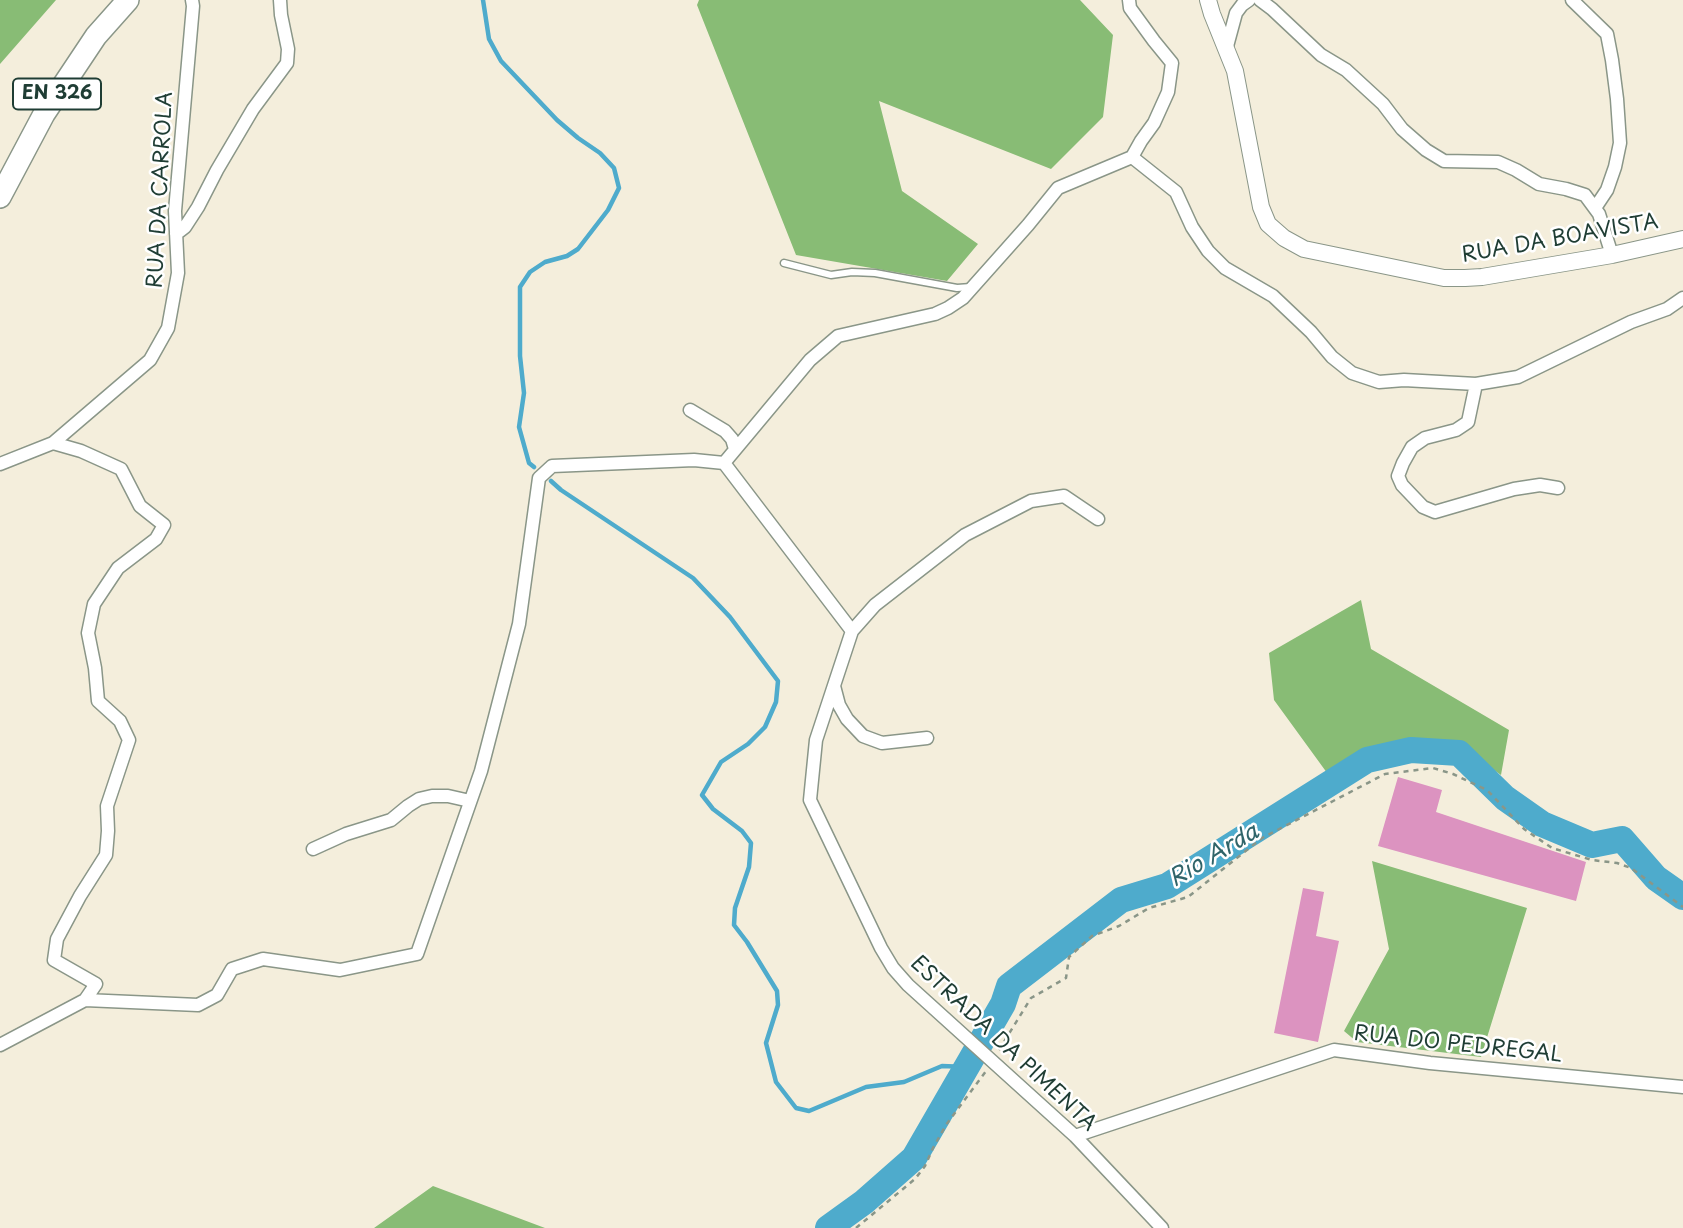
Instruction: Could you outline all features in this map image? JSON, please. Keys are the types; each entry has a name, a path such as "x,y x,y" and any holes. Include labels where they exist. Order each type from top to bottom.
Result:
{"main road":[{"name":"EN 326","path":"0,197 44,114 96,36 128,0"}],"street":[{"name":"RUA DA CARROLA","path":"0,464 53,443 150,360 168,328 178,274 175,212 192,0"},
{"path":"176,234 185,227 198,207 253,109 287,63 288,49 279,0"},
{"path":"724,463 810,360 838,336 935,314 948,308 963,298 1058,188 1132,157 1154,122 1168,92 1172,63 1130,8 1129,0"},
{"name":"RUA DA BOAVISTA","path":"1208,0 1235,71 1261,208 1269,225 1304,250 1444,278 1465,278 1612,255 1683,239"},
{"path":"1226,50 1236,13 1249,0"},
{"path":"1260,0 1321,55 1346,70 1383,104 1402,129 1426,150 1444,161 1498,162 1539,184 1585,195 1599,214 1612,255"},
{"path":"1572,0 1607,34 1615,86 1620,143 1607,190 1595,208"},
{"path":"1132,157 1176,192 1192,227 1208,251 1225,268 1273,296 1311,332 1332,357 1352,373 1379,382 1404,380 1476,384 1518,377 1632,322 1667,309 1683,298"},
{"path":"1476,384 1468,422 1456,430 1425,438 1412,447 1398,476 1402,485 1423,507 1435,512 1514,489 1541,485 1558,488"},
{"path":"690,410 725,430 735,449"},
{"path":"0,1045 85,1000 96,984 54,960 57,939 106,855 107,806 129,740 120,720 98,701 88,633 94,604 117,568 156,539 164,525 139,506 121,469 81,451 53,443"},
{"path":"85,1000 198,1005 217,995 232,969 263,959 340,970 417,954 481,771 519,624 539,478 552,466 694,460 724,463 852,631 875,605 965,535 1031,501 1064,496 1098,519"},
{"name":"ESTRADA DA PIMENTA","path":"852,631 816,740 810,800 881,948 908,985 1075,1136 1162,1228"},
{"path":"834,686 839,705 847,719 863,736 882,743 927,738"},
{"path":"313,849 346,834 391,820 419,799 448,796 470,802"},
{"name":"RUA DO PEDREGAL","path":"1075,1136 1334,1050 1430,1063 1683,1087"}],"lane":[{"path":"784,263 831,275 875,273 957,288 973,287"}],"path":[{"path":"856,1228 915,1178 925,1166 946,1125 1031,998 1066,978 1069,957 1092,936 1119,926 1149,908 1188,897 1262,838 1385,774 1433,768 1453,774 1487,790 1524,829 1552,848 1592,860 1631,867 1683,907"}],"green space":[{"path":"0,0 56,0 0,64"},
{"path":"699,0 1080,0 1113,35 1103,117 1051,169 879,101 902,191 978,244 947,281 796,255 697,5"},
{"path":"1361,600 1371,649 1509,730 1501,775 1463,748 1410,742 1365,755 1330,777 1274,700 1269,653"},
{"path":"1372,861 1527,908 1481,1057 1357,1042 1344,1031 1389,949"},
{"path":"433,1186 545,1228 374,1228"}],"building":[{"path":"1398,777 1442,790 1436,812 1586,862 1576,901 1378,846"},
{"path":"1303,888 1324,892 1316,936 1339,941 1318,1042 1274,1033"}],"waterway":[{"path":"483,0 489,39 501,61 557,120 600,153 614,168 619,188 608,210 578,249 567,256 545,262 530,272 520,287 520,356 524,393 519,427 529,463 534,467"},
{"path":"551,481 693,578 730,617 778,681 776,702 765,727 748,744 721,762 702,795 713,809 742,831 751,843 749,867 735,908 734,925 777,991 778,1005 766,1043 776,1082 796,1108 809,1111 866,1087 904,1082 942,1066 967,1067"},
{"name":"Rio Arda","path":"828,1228 864,1202 914,1158 1003,1004 1009,986 1121,900 1167,886 1367,760 1411,750 1459,753 1505,798 1542,824 1592,845 1622,839 1656,878 1683,897"}]}
